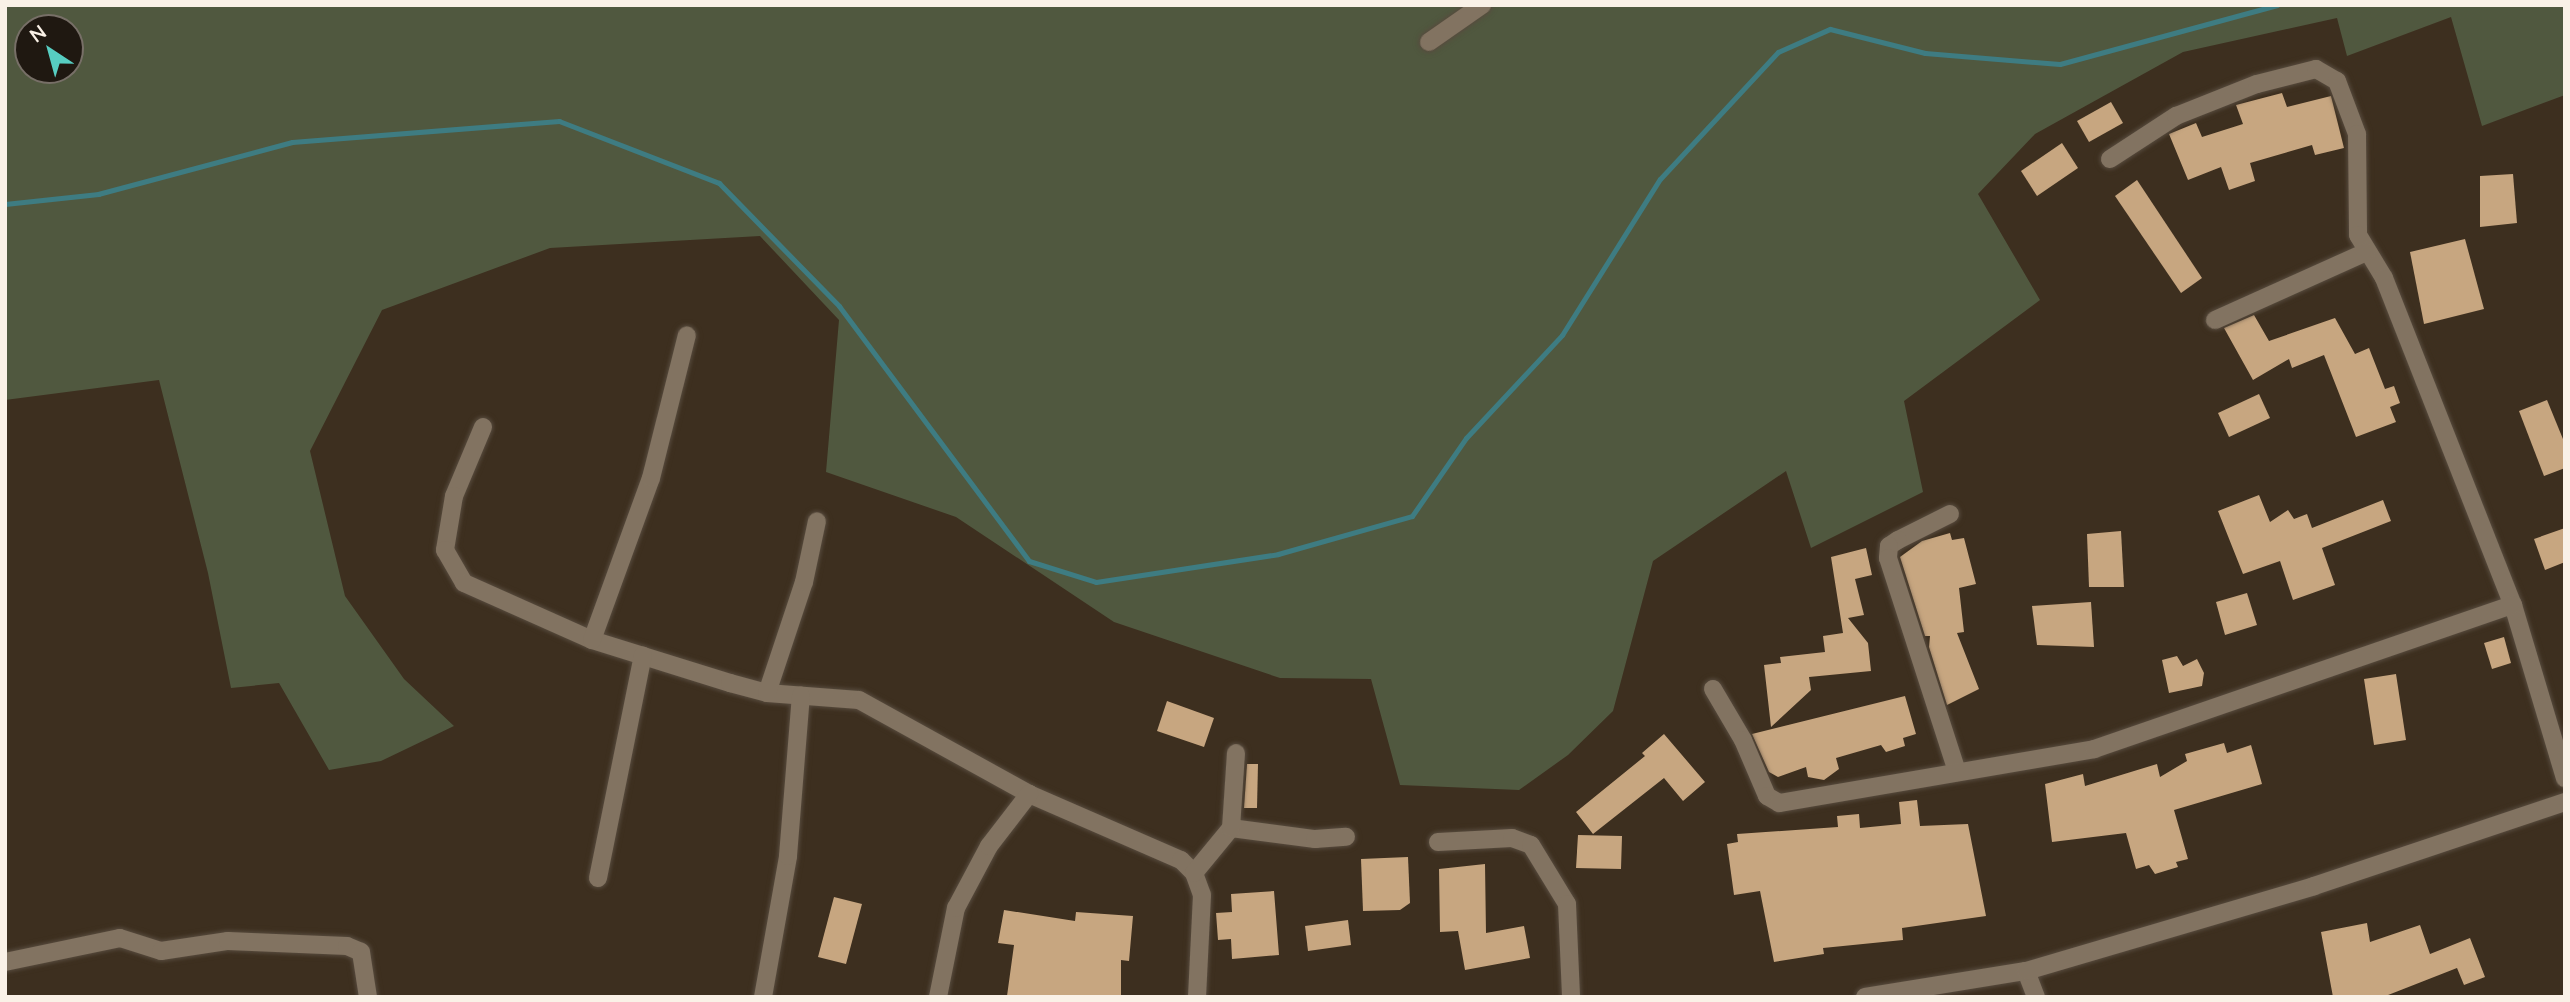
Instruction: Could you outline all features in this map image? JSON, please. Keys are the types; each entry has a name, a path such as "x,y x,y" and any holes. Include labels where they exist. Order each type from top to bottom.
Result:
{"street":[{"path":"1429,42 1482,5"},
{"path":"2110,159 2176,116 2257,84 2316,69 2328,73 2337,81 2357,134 2361,176 2356,213 2366,252 2384,278 2513,605 2565,778"},
{"path":"2215,320 2366,252"},
{"path":"592,640 652,478 687,335"},
{"path":"484,427 454,496 445,550 464,583 592,640 767,693 859,700 1029,794 1181,860 1194,873 1202,895 1196,997"},
{"path":"1950,514 1889,546 1888,558 1957,772"},
{"path":"767,693 804,582 817,521"},
{"path":"1713,689 1743,740 1767,796 1779,803 2094,749 2513,605"},
{"path":"598,878 643,655"},
{"path":"763,997 788,856 801,696"},
{"path":"1194,873 1231,828 1236,752"},
{"path":"938,997 956,908 989,846 1029,794"},
{"path":"1865,997 2026,971 2315,886 2565,802"},
{"path":"1231,828 1315,839 1346,837"},
{"path":"1438,842 1512,838 1531,845 1567,904 1572,997"},
{"path":"5,962 120,938 161,951 228,941 301,942 361,952 368,997"},
{"path":"2026,971 2036,997"}],"green space":[{"path":"5,5 2565,5 2565,95 2482,126 2451,17 2347,56 2337,18 2183,52 2035,134 1978,194 2040,300 1904,401 1923,492 1811,548 1786,471 1653,561 1613,711 1568,755 1519,790 1400,785 1371,679 1280,678 1114,622 956,517 826,472 839,320 760,236 550,248 382,310 310,451 345,596 404,679 454,726 381,761 329,770 279,683 231,688 208,573 159,380 5,400"}],"building":[{"path":"2282,93 2287,107 2331,96 2344,148 2315,155 2312,145 2250,163 2255,181 2229,190 2221,167 2188,180 2169,134 2196,123 2202,137 2243,124 2236,105"},
{"path":"2111,102 2123,123 2089,142 2077,121"},
{"path":"2062,143 2078,168 2037,196 2021,171"},
{"path":"2513,174 2517,223 2480,227 2480,176"},
{"path":"2137,180 2202,278 2181,293 2115,196"},
{"path":"2465,239 2484,309 2424,324 2410,252"},
{"path":"2254,315 2269,341 2335,318 2355,354 2369,348 2385,389 2394,386 2400,403 2390,407 2396,422 2356,437 2324,355 2292,368 2289,359 2253,380 2224,328"},
{"path":"2259,394 2270,418 2229,437 2218,413"},
{"path":"2547,400 2565,444 2565,468 2544,476 2519,411"},
{"path":"2259,495 2270,522 2288,510 2294,519 2307,514 2312,528 2383,500 2391,521 2322,548 2335,585 2293,600 2280,561 2243,574 2218,511"},
{"path":"2565,528 2565,562 2545,570 2534,539"},
{"path":"2121,531 2124,587 2089,587 2087,534"},
{"path":"1950,533 1952,540 1964,538 1976,584 1959,588 1964,632 1957,633 1979,689 1947,705 1929,647 1930,636 1925,636 1900,557 1922,541"},
{"path":"1866,548 1872,575 1855,579 1864,615 1848,618 1868,643 1871,671 1809,677 1811,690 1771,727 1764,665 1781,663 1780,657 1825,652 1823,636 1843,633 1831,557"},
{"path":"2247,593 2257,625 2225,635 2216,602"},
{"path":"2091,602 2094,647 2037,645 2032,606"},
{"path":"2504,637 2511,663 2492,669 2484,643"},
{"path":"2177,656 2183,666 2197,659 2204,673 2202,686 2169,693 2162,660"},
{"path":"2396,674 2406,740 2374,745 2364,679"},
{"path":"1905,696 1916,734 1903,738 1905,746 1886,752 1881,745 1836,758 1839,769 1824,780 1808,777 1806,767 1778,777 1769,772 1752,734"},
{"path":"1167,701 1214,718 1204,747 1157,731"},
{"path":"1664,734 1705,782 1683,801 1664,778 1593,834 1576,812 1645,756 1642,753"},
{"path":"2224,743 2227,753 2251,745 2262,784 2174,810 2188,859 2176,862 2178,867 2155,874 2149,865 2136,869 2126,833 2052,842 2045,784 2083,774 2085,786 2157,764 2160,777 2187,761 2185,754"},
{"path":"1247,764 1258,764 1257,808 1244,808"},
{"path":"1917,800 1920,826 1968,824 1986,916 1902,928 1903,940 1823,948 1824,954 1774,962 1760,891 1734,895 1727,844 1738,842 1737,834 1838,827 1837,816 1859,814 1860,828 1901,824 1899,802"},
{"path":"1578,835 1622,836 1621,869 1576,868"},
{"path":"1408,857 1410,903 1400,910 1363,911 1361,859"},
{"path":"1485,864 1486,933 1524,926 1530,958 1465,970 1458,931 1440,932 1439,869"},
{"path":"1274,891 1279,955 1232,959 1231,939 1218,940 1216,913 1232,912 1231,894"},
{"path":"834,897 862,904 846,964 818,957"},
{"path":"1004,910 1075,921 1076,912 1133,916 1129,961 1121,960 1121,995 1007,996 1014,945 998,943"},
{"path":"1348,920 1351,945 1308,951 1305,926"},
{"path":"2367,923 2370,942 2420,925 2430,954 2470,938 2485,977 2464,985 2457,968 2383,997 2333,997 2321,932"}],"waterway":[{"path":"5,204 98,194 292,142 559,121 719,183 839,306 1029,561 1096,582 1278,554 1412,516 1466,438 1562,335 1660,179 1778,52 1830,29 1925,53 2060,64 2277,5"}]}
